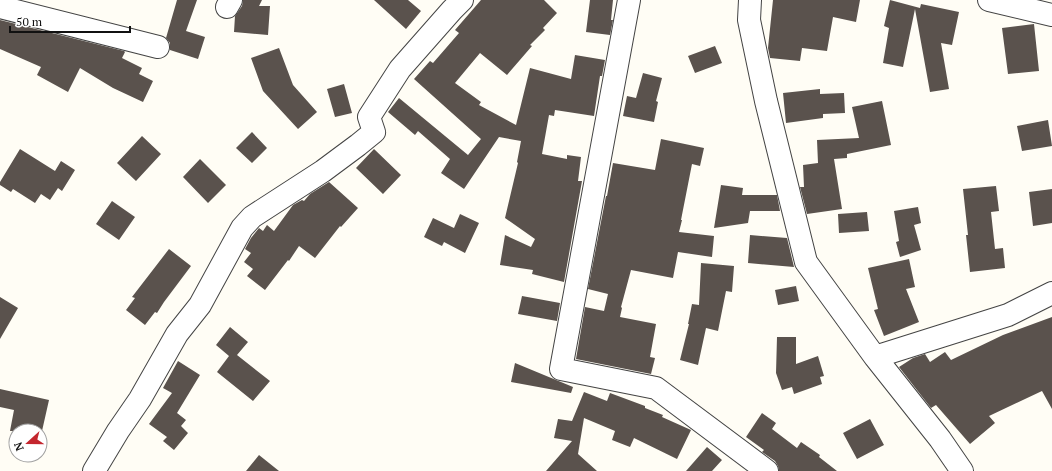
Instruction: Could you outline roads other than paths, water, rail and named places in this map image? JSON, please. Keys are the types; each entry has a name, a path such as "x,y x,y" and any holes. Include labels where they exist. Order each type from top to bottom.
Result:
{"street":[{"path":"94,471 118,431 140,399 177,334 200,305 242,228 252,217 323,171 374,132 369,117 400,69 462,0"},
{"path":"629,0 561,369 656,388 767,471"},
{"path":"750,0 749,20 766,101 806,262 875,357 940,439 962,471"},
{"path":"989,0 1052,14"},
{"path":"0,7 158,47"},
{"path":"875,357 1008,315 1052,293"}]}
